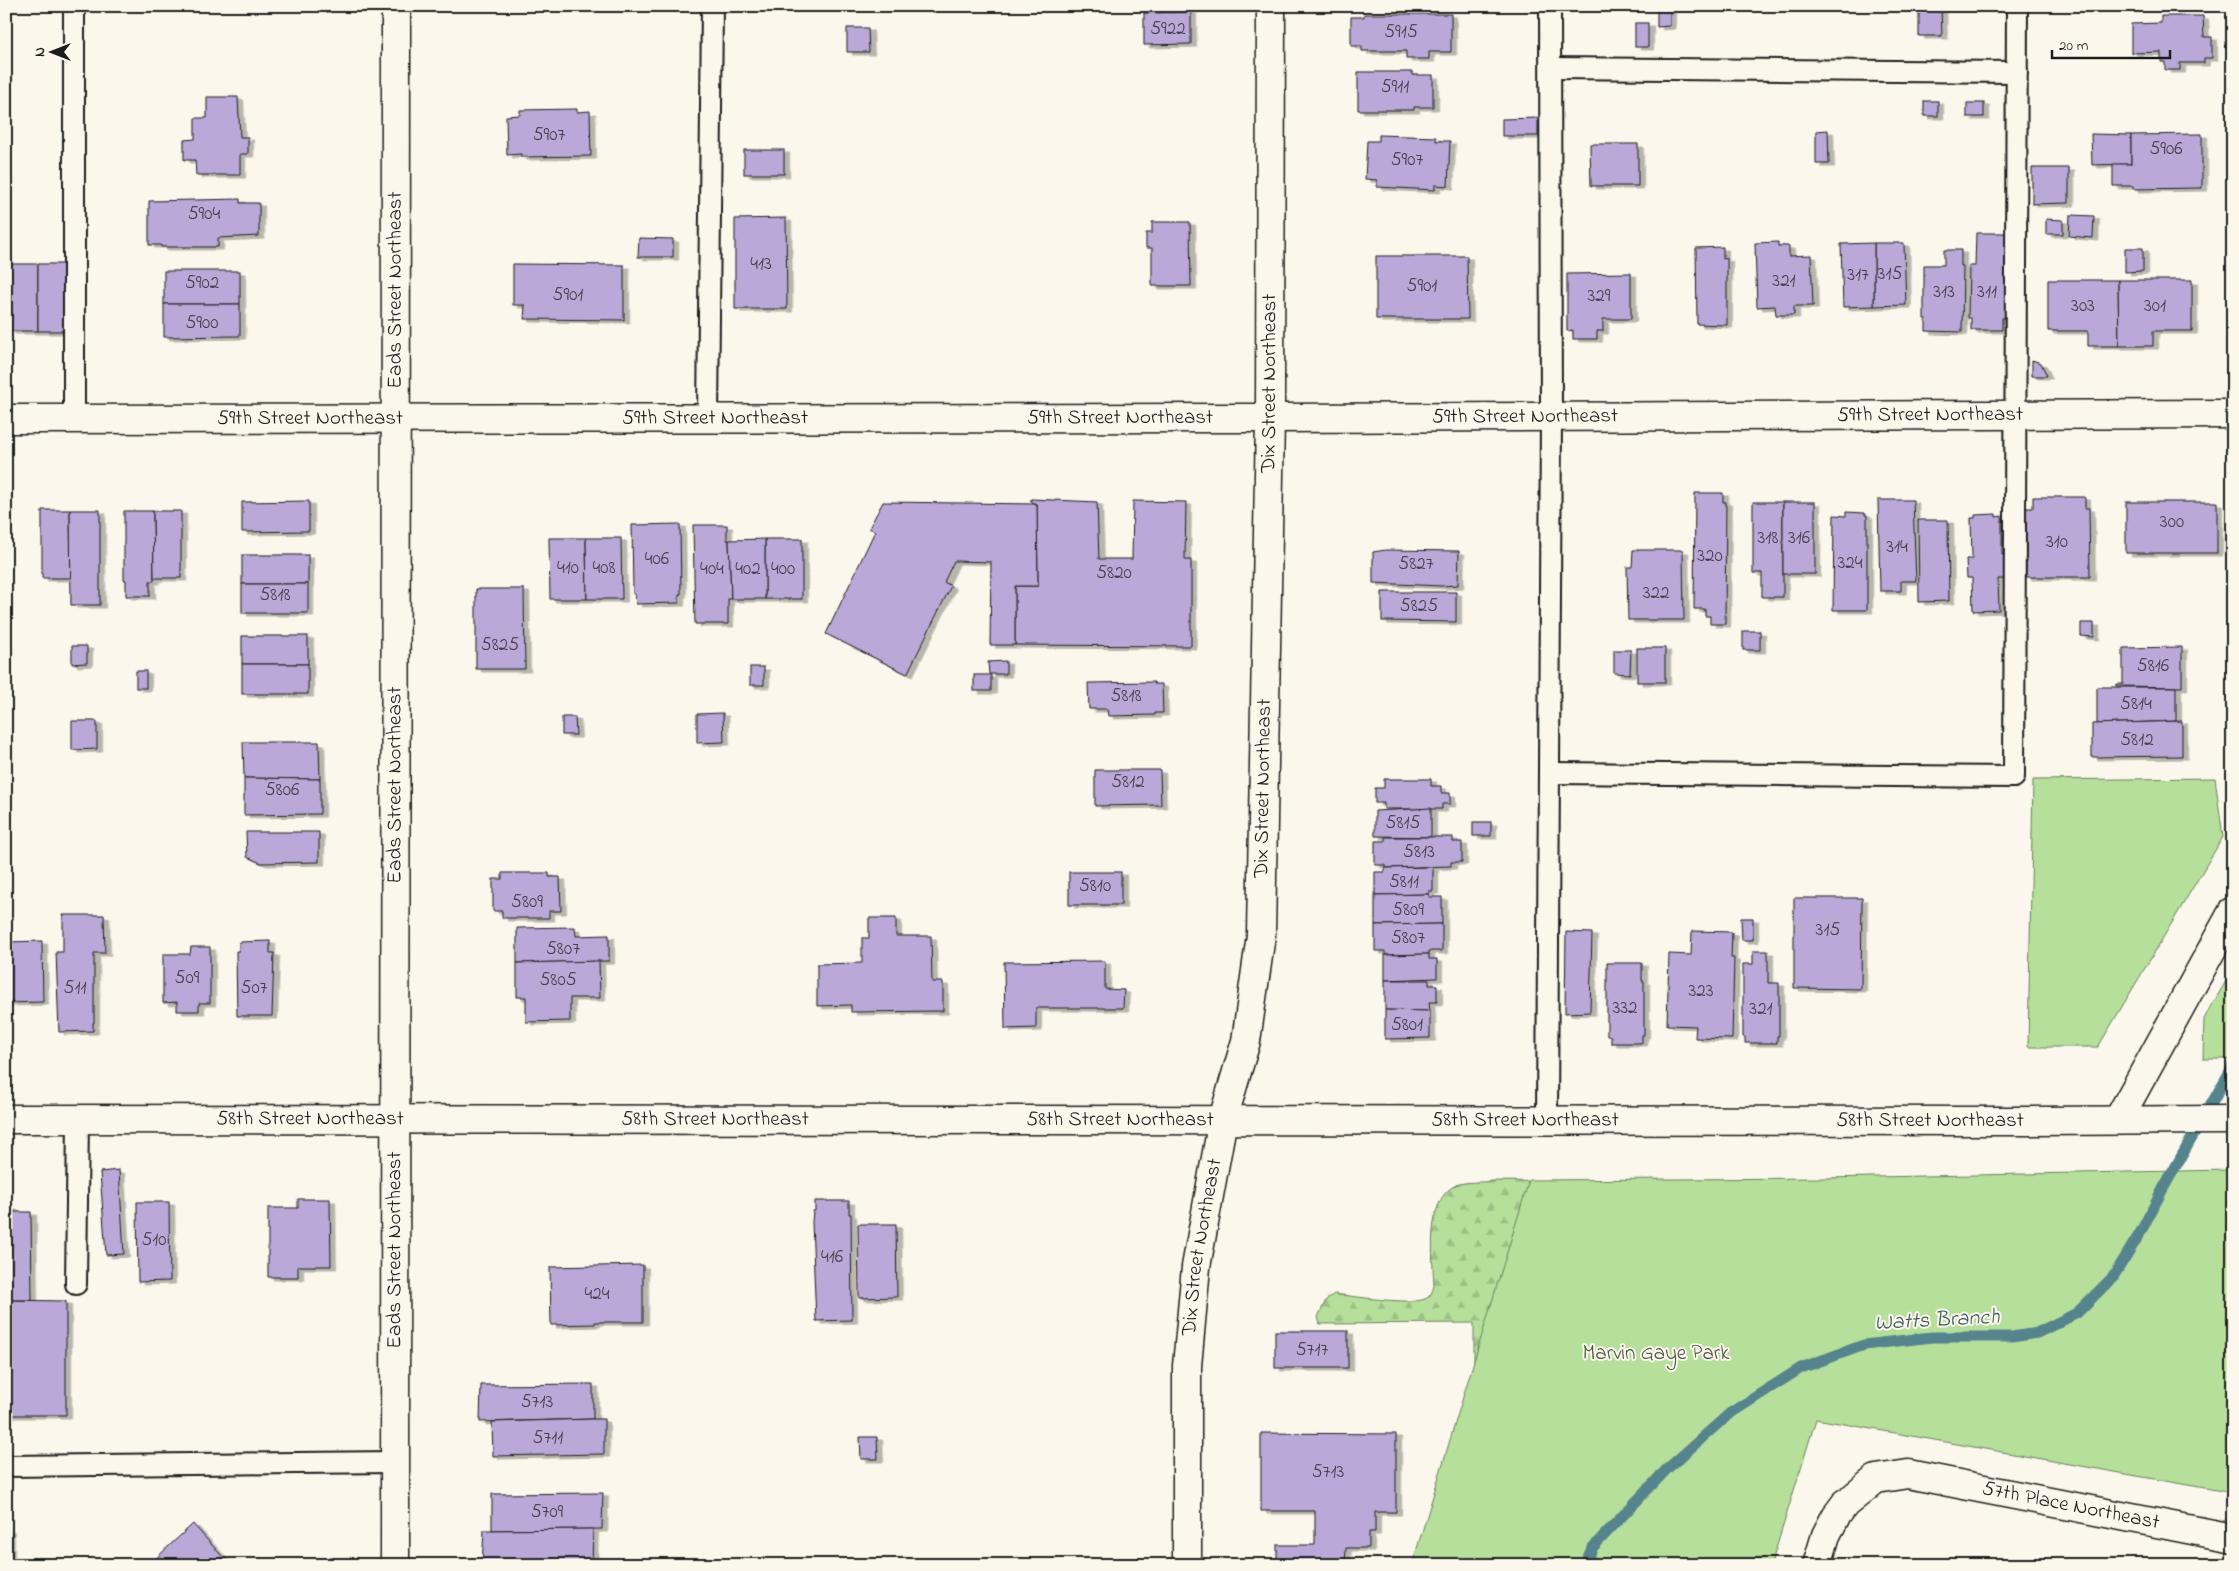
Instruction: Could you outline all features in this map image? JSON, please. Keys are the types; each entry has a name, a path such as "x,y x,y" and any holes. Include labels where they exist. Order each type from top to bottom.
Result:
{"street":[{"name":"Eads Street Northeast","path":"395,1565 396,6"},
{"name":"Dix Street Northeast","path":"1186,1565 1187,1366 1196,1267 1223,1119 1246,1041 1261,935 1270,418 1271,6"},
{"name":"59th Street Northeast","path":"6,419 1270,418 2233,414"},
{"path":"2118,1120 2233,911"},
{"name":"58th Street Northeast","path":"6,1119 2233,1120"},
{"name":"57th Place Northeast","path":"1817,1565 1826,1536 1836,1516 1845,1504 1876,1479 1908,1474 2233,1538"}],"lane":[{"path":"74,6 74,419"},
{"path":"708,418 712,6"},
{"path":"1547,1120 1551,417 1550,6"},
{"path":"1550,774 2014,776 2017,414 2017,6"},
{"path":"1550,68 2017,72"},
{"path":"76,1284 78,1119"},
{"path":"6,1466 395,1462"}],"green space":[{"path":"2215,778 2223,837 2098,1047 2028,1047 2033,780"},
{"path":"2233,969 2233,1059 2203,1059 2204,1019"},
{"name":"Marvin Gaye Park","path":"2230,1170 2233,1255 2233,1493 1816,1419 1771,1565 1412,1565 1529,1180 1823,1178"},
{"path":"1491,1181 1572,1182 1474,1424 1474,1323 1320,1324 1318,1317 1326,1300 1334,1294 1380,1300 1407,1301 1417,1301 1429,1297 1434,1286 1432,1246 1435,1216 1439,1203 1446,1192 1456,1185"}],"building":[{"path":"1144,6 1191,6 1191,12 1144,13"},
{"path":"1919,6 1941,6 1942,36 1919,36"},
{"path":"1670,10 1670,26 1657,27 1657,11"},
{"path":"1191,12 1191,44 1144,45 1144,13"},
{"path":"1364,14 1451,14 1451,52 1429,52 1429,59 1406,59 1406,51 1362,51 1362,46 1351,46 1351,17 1364,17"},
{"path":"2161,16 2203,16 2204,37 2212,37 2212,58 2204,58 2204,63 2180,63 2180,70 2165,70 2165,62 2161,62 2161,52 2131,53 2131,24 2161,23"},
{"path":"1635,23 1648,23 1648,47 1635,47"},
{"path":"847,28 868,28 869,52 847,52"},
{"path":"1358,72 1413,72 1413,75 1433,75 1433,107 1414,107 1414,110 1358,110"},
{"path":"207,97 238,97 240,137 248,137 248,154 240,154 240,175 196,175 195,160 184,160 184,140 195,139 195,118 207,118"},
{"path":"1924,101 1938,101 1938,116 1924,116"},
{"path":"1967,103 1984,103 1984,117 1967,117"},
{"path":"577,109 577,112 590,111 591,156 521,157 521,154 507,155 506,116 520,115 520,110"},
{"path":"1538,118 1538,136 1502,136 1502,119"},
{"path":"1828,130 1829,164 1816,164 1816,131"},
{"path":"2091,134 2131,135 2131,164 2092,165"},
{"path":"2202,134 2202,188 2133,189 2133,186 2113,186 2113,164 2131,164 2131,135"},
{"path":"1379,135 1436,137 1436,141 1450,141 1448,186 1435,185 1435,190 1377,187 1377,180 1365,179 1367,141 1379,141"},
{"path":"1590,144 1638,144 1638,186 1591,186"},
{"path":"744,150 784,150 784,174 744,174"},
{"path":"2032,168 2069,168 2069,203 2032,204"},
{"path":"240,199 240,203 259,203 259,236 218,238 218,247 161,247 161,245 149,245 149,201"},
{"path":"2070,215 2094,216 2093,238 2069,236"},
{"path":"786,218 787,309 735,309 735,219"},
{"path":"2046,219 2063,220 2063,234 2046,234"},
{"path":"1152,222 1190,222 1191,286 1152,286 1152,248 1146,248 1146,233 1152,233"},
{"path":"1976,233 2006,233 2005,318 2002,318 2002,330 1971,330 1971,318 1968,318 1969,266 1975,266"},
{"path":"639,238 673,239 673,257 638,257"},
{"path":"1778,242 1778,246 1789,246 1789,256 1811,255 1813,306 1794,306 1794,315 1776,315 1775,306 1757,307 1755,243"},
{"path":"1874,243 1904,243 1906,305 1874,306"},
{"path":"1874,243 1874,306 1843,307 1841,244"},
{"path":"1723,247 1723,259 1727,258 1727,325 1697,324 1696,248"},
{"path":"2125,248 2143,248 2143,271 2125,272"},
{"path":"1944,250 1961,250 1961,266 1963,266 1962,332 1926,331 1926,319 1924,319 1924,265 1944,265"},
{"path":"1376,256 1467,256 1468,319 1376,319"},
{"path":"8,264 38,264 38,331 9,331"},
{"path":"38,264 66,264 66,331 38,331"},
{"path":"513,264 624,265 624,320 524,319 525,305 513,305"},
{"path":"164,271 240,271 240,304 164,304"},
{"path":"1631,273 1631,319 1603,319 1603,331 1597,331 1597,339 1573,339 1573,330 1567,331 1567,274"},
{"path":"2048,280 2118,280 2119,346 2088,346 2088,331 2048,331"},
{"path":"2118,280 2192,280 2192,331 2153,331 2153,346 2119,346"},
{"path":"164,304 240,304 240,336 164,337"},
{"path":"2032,360 2041,363 2047,376 2032,376"},
{"path":"1695,493 1723,493 1723,502 1726,502 1725,624 1710,624 1710,616 1705,616 1705,609 1694,609"},
{"path":"2033,497 2085,497 2085,508 2089,508 2090,577 2026,577 2026,508 2033,508"},
{"path":"1031,499 1097,502 1099,559 1132,559 1133,501 1186,502 1185,560 1191,560 1191,646 1015,645 1015,586 1038,586 1037,504 1031,502"},
{"path":"1878,500 1913,500 1916,581 1901,581 1901,591 1880,591"},
{"path":"309,501 309,531 242,532 242,502"},
{"path":"883,502 1037,504 1038,586 1015,586 1015,645 990,645 991,562 954,561 944,582 951,586 907,674 826,634 875,531 869,528"},
{"path":"1753,502 1783,502 1783,597 1762,597 1762,573 1753,573"},
{"path":"1783,502 1815,502 1815,574 1783,574"},
{"path":"2126,502 2217,502 2217,553 2126,553"},
{"path":"42,510 70,510 71,578 42,578"},
{"path":"70,510 100,510 100,605 71,605"},
{"path":"124,511 153,511 154,581 150,581 150,596 126,596 126,580 124,580"},
{"path":"153,511 181,511 181,578 154,578"},
{"path":"1846,512 1865,513 1867,515 1867,610 1833,610 1834,515 1846,516"},
{"path":"1996,514 1996,517 2002,516 2002,555 2005,555 2006,579 1998,579 1999,610 1973,611 1972,578 1967,578 1966,559 1972,559 1971,518 1975,518 1975,515"},
{"path":"1918,520 1948,520 1949,601 1919,602"},
{"path":"680,524 681,594 679,594 679,603 636,604 635,594 633,594 632,525"},
{"path":"693,525 727,525 731,599 728,599 728,624 695,624"},
{"path":"549,538 586,538 587,599 550,599"},
{"path":"586,538 621,538 622,599 587,599"},
{"path":"765,539 802,539 802,599 765,599"},
{"path":"765,539 765,599 731,599 729,540"},
{"path":"1386,550 1459,551 1458,585 1373,583 1373,552"},
{"path":"1633,550 1683,550 1684,620 1628,620 1627,567 1632,567"},
{"path":"242,555 308,555 308,584 242,584"},
{"path":"242,584 308,584 308,613 242,613"},
{"path":"476,589 524,589 525,669 476,669"},
{"path":"1382,592 1456,592 1456,622 1382,621"},
{"path":"2081,623 2094,623 2094,637 2081,636"},
{"path":"1743,631 1760,631 1760,650 1743,650"},
{"path":"242,636 308,636 308,664 242,664"},
{"path":"72,646 87,646 87,663 72,664"},
{"path":"2182,647 2182,687 2116,686 2116,684 2123,684 2123,648"},
{"path":"1637,648 1665,648 1665,682 1637,682"},
{"path":"1614,650 1631,650 1630,674 1614,673"},
{"path":"1006,661 1006,674 989,674 988,662"},
{"path":"242,664 308,664 308,694 242,694"},
{"path":"750,667 764,667 764,685 750,685"},
{"path":"136,671 146,671 146,688 136,688"},
{"path":"974,675 991,675 991,691 974,691"},
{"path":"1154,682 1154,684 1162,684 1163,713 1155,713 1155,715 1108,716 1107,709 1089,709 1088,683"},
{"path":"2097,687 2176,687 2176,721 2097,724"},
{"path":"723,713 724,742 697,743 697,714"},
{"path":"562,717 575,717 576,735 562,735"},
{"path":"72,721 97,721 97,749 72,750"},
{"path":"2182,721 2182,756 2092,757 2092,724"},
{"path":"243,742 319,742 320,779 244,778"},
{"path":"1095,770 1160,770 1161,805 1095,806"},
{"path":"244,778 320,779 320,814 244,815"},
{"path":"1384,779 1431,779 1431,786 1441,786 1441,793 1450,793 1450,804 1442,804 1442,809 1384,809 1384,803 1375,803 1375,788 1384,788"},
{"path":"1431,808 1431,837 1375,836 1375,811"},
{"path":"1473,822 1491,822 1491,836 1473,836"},
{"path":"246,832 319,832 319,862 261,863 247,857"},
{"path":"1385,837 1453,837 1453,842 1462,842 1462,862 1451,862 1451,866 1385,868 1385,865 1375,865 1375,841 1385,841"},
{"path":"1433,867 1433,891 1429,891 1429,894 1375,895 1375,872 1385,872 1385,868"},
{"path":"1069,872 1121,872 1121,905 1069,905"},
{"path":"502,873 549,873 549,877 560,877 561,911 549,911 549,918 502,918 502,911 493,911 493,879 502,879"},
{"path":"1429,894 1429,897 1442,897 1442,924 1375,925 1375,895"},
{"path":"1794,898 1862,898 1861,989 1794,988"},
{"path":"63,915 104,915 105,953 94,953 93,1031 59,1032 56,952 63,952"},
{"path":"869,918 896,918 896,936 931,936 932,982 943,982 943,1011 851,1012 851,1005 817,1006 817,964 862,963 862,938 869,938"},
{"path":"1741,918 1753,918 1753,940 1742,940"},
{"path":"1442,924 1442,951 1429,951 1429,954 1385,955 1385,951 1375,951 1375,925"},
{"path":"575,927 576,936 609,935 609,961 517,963 517,928"},
{"path":"1692,931 1732,932 1731,958 1734,958 1732,1039 1695,1038 1696,1026 1667,1025 1669,954 1691,955"},
{"path":"1566,932 1592,933 1590,1012 1565,1013"},
{"path":"42,941 43,1002 6,1003 6,942"},
{"path":"270,941 270,953 274,953 272,1016 237,1016 236,951 239,951 239,942"},
{"path":"191,947 210,947 210,1003 199,1003 199,1011 177,1011 177,1002 163,1003 163,954 190,954"},
{"path":"1753,951 1768,951 1768,983 1779,983 1779,1036 1777,1036 1777,1043 1745,1043 1745,1037 1743,1037 1743,964 1753,964"},
{"path":"1429,954 1429,959 1437,959 1437,978 1385,980 1385,955"},
{"path":"599,961 600,998 570,998 570,1021 526,1022 526,997 517,997 517,963"},
{"path":"1105,961 1105,989 1124,990 1123,1008 1036,1008 1036,1028 1005,1029 1004,962"},
{"path":"1607,963 1642,963 1644,1035 1642,1035 1642,1043 1611,1043 1611,1036 1607,1036"},
{"path":"1385,980 1429,980 1429,985 1437,985 1437,1002 1429,1002 1430,1011 1385,1010"},
{"path":"1385,1010 1430,1011 1430,1038 1385,1039"},
{"path":"119,1170 124,1254 106,1255 100,1172"},
{"path":"298,1199 330,1199 331,1266 298,1266 298,1277 268,1277 268,1208 298,1208"},
{"path":"815,1201 849,1201 849,1214 851,1214 852,1320 816,1321 812,1222"},
{"path":"137,1202 169,1202 170,1281 138,1282"},
{"path":"6,1207 12,1207 12,1212 31,1212 32,1300 6,1300"},
{"path":"858,1224 896,1224 897,1297 859,1298"},
{"path":"643,1265 643,1322 595,1322 595,1324 551,1325 550,1267"},
{"path":"6,1300 66,1301 66,1415 6,1415"},
{"path":"1275,1331 1348,1331 1348,1368 1275,1368"},
{"path":"593,1384 593,1419 480,1422 481,1385"},
{"path":"604,1419 604,1454 493,1456 492,1422"},
{"path":"1261,1433 1396,1434 1396,1512 1375,1512 1375,1532 1369,1532 1369,1548 1346,1548 1345,1565 1277,1565 1277,1545 1315,1545 1315,1511 1261,1511"},
{"path":"860,1437 877,1437 878,1459 861,1459"},
{"path":"603,1493 602,1529 492,1530 492,1494"},
{"path":"193,1524 230,1565 149,1565 170,1545"},
{"path":"6,1529 9,1529 9,1565 6,1565"},
{"path":"593,1529 592,1565 482,1565 484,1530"}],"waterway":[{"name":"Watts Branch","path":"1584,1565 1593,1547 1667,1469 1729,1414 1801,1368 1864,1345 1932,1337 2012,1337 2037,1333 2077,1313 2113,1277 2139,1235 2233,1066"}]}
